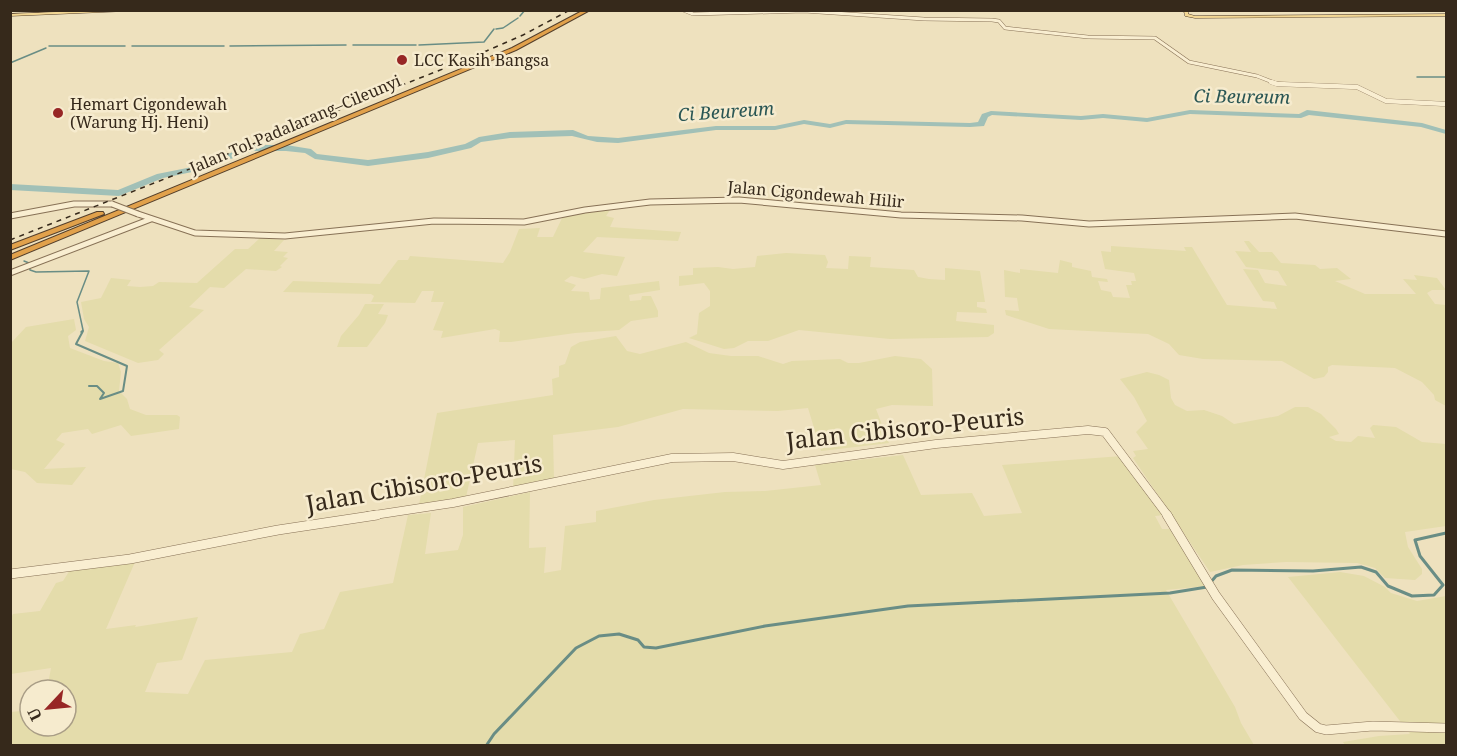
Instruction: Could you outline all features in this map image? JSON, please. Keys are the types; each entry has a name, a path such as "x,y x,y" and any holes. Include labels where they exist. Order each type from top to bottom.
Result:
{"highway":[{"name":"Jalan Tol Padalarang–Cileunyi","path":"287,142 507,48 581,10"},
{"name":"Jalan Tol Padalarang–Cileunyi","path":"10,253 535,40 588,10"},
{"name":"Jalan Tol Padalarang–Cileunyi","path":"10,260 258,153"},
{"path":"10,248 144,197"}],"main road":[{"path":"10,15 149,10"},
{"path":"1191,13 1446,15"}],"street":[{"path":"683,10 693,14 809,11 924,19 992,20 1000,22 1005,28 1022,30 1090,37 1157,38 1189,62 1257,76 1275,84 1357,87 1386,101 1446,104"},
{"name":"Jalan Cigondewah Hilir","path":"10,216 80,203 98,202 112,204 185,231 206,234 295,235 434,221 524,222 574,212 650,202 739,200 901,215 1022,218 1107,224 1295,216 1446,234"},
{"path":"10,273 151,219"},
{"name":"Jalan Cibisoro-Peuris","path":"10,574 130,559 278,530 463,502 672,458 733,457 783,465 936,444 1088,430 1105,432 1113,441 1169,518 1216,596 1303,716 1318,728 1326,730 1373,726 1446,728"}],"shaded area":[{"path":"610,210 606,216 614,218 610,227 681,232 678,241 597,237 583,252 625,257 617,276 602,274 584,279 571,276 564,281 576,285 571,291 589,292 590,300 600,299 601,288 659,281 660,290 629,295 630,301 641,300 642,296 651,296 658,311 658,317 631,321 619,330 575,333 511,342 499,342 500,331 495,329 441,338 443,331 433,330 444,302 431,302 434,291 422,291 415,303 371,302 374,296 371,294 283,292 293,281 380,284 398,260 408,260 410,256 503,263 519,229 540,228 537,237 553,237 563,216"},
{"path":"260,238 284,240 274,251 288,252 283,257 288,258 280,266 282,267 276,271 246,269 224,288 210,287 189,307 204,310 159,350 164,354 158,360 138,363 85,341 89,327 84,319 81,302 101,298 111,278 131,280 127,286 140,287 153,286 159,282 197,283 235,249 248,249"},
{"path":"1244,241 1249,241 1259,252 1272,252 1281,263 1315,265 1320,269 1337,268 1351,279 1335,281 1365,294 1416,294 1403,279 1417,280 1414,275 1437,278 1446,290 1432,290 1427,293 1435,304 1446,305 1446,406 1435,400 1434,395 1422,382 1395,368 1332,365 1328,367 1328,372 1324,377 1314,379 1282,361 1203,359 1179,355 1169,344 1148,334 1049,329 1006,315 1005,310 1019,311 1017,298 1005,297 1004,270 1020,273 1020,269 1058,273 1060,260 1072,263 1072,267 1091,271 1092,277 1107,279 1108,282 1098,281 1101,290 1111,292 1113,297 1130,298 1126,285 1132,285 1131,281 1136,281 1134,273 1105,269 1101,251 1111,252 1111,246 1186,251 1184,247 1192,247 1227,305 1277,309 1274,302 1263,301 1243,269 1258,270 1265,283 1287,286 1278,271 1246,267 1235,251 1251,252"},
{"path":"786,253 825,255 828,262 826,268 848,269 849,256 871,257 870,267 914,270 918,277 929,279 945,280 945,268 980,271 985,302 977,302 977,307 986,309 987,313 957,312 956,321 994,325 994,333 988,337 890,339 799,330 768,341 748,341 734,348 724,349 689,338 697,334 699,313 710,306 710,291 704,283 679,286 679,276 693,275 693,268 755,267 757,256"},
{"path":"365,304 384,304 378,314 388,315 385,323 367,347 337,347 341,336"},
{"path":"74,319 76,330 68,336 70,348 104,361 118,363 121,372 119,391 127,399 130,409 146,415 177,415 180,417 179,429 131,436 121,425 92,434 88,429 62,433 56,440 65,444 44,469 86,467 72,485 37,483 25,472 11,469 11,343 26,327"},
{"path":"616,336 627,351 640,354 686,342 709,353 758,356 783,364 792,361 840,359 848,363 859,363 895,356 921,359 932,369 933,406 892,405 876,409 889,443 821,451 808,408 778,411 683,409 618,427 553,435 554,480 513,490 515,440 478,443 466,497 419,505 437,413 553,395 552,379 559,377 559,366 565,364 571,347 580,342"},
{"path":"1147,372 1169,380 1171,398 1175,405 1187,411 1204,410 1222,416 1234,424 1278,416 1295,407 1308,407 1321,414 1336,429 1339,434 1329,437 1336,441 1351,442 1358,436 1375,438 1370,428 1373,425 1396,427 1422,442 1446,444 1446,526 1405,532 1408,547 1422,569 1422,574 1415,580 1385,578 1375,568 1357,563 1286,562 1243,565 1210,572 1133,458 1136,456 1133,451 1148,449 1136,432 1147,421 1134,397 1120,379"},
{"path":"903,455 921,495 972,493 984,516 1022,513 1002,465 1122,456 1164,515 1155,516 1162,529 1172,529 1206,586 1166,590 1235,707 1254,745 11,745 11,712 18,711 18,738 78,738 78,678 49,678 51,668 11,674 11,618 13,614 40,611 56,583 63,581 70,570 135,562 106,629 198,617 182,660 157,663 145,692 188,694 205,660 292,652 300,634 324,629 340,592 393,583 408,515 431,513 425,554 458,550 463,535 463,507 530,492 529,548 546,547 544,573 561,570 565,526 596,522 596,511 654,500 821,485 815,465"},
{"path":"1340,572 1364,576 1385,587 1391,593 1417,601 1446,596 1446,745 1345,745 1343,742 1410,734 1288,577"}],"waterway":[{"path":"520,16 525,10"},
{"path":"496,29 503,28 518,18"},
{"path":"419,45 484,42 494,29"},
{"path":"230,46 346,45"},
{"path":"353,45 416,45"},
{"path":"49,46 125,46"},
{"path":"132,46 224,46"},
{"path":"10,63 46,48"},
{"path":"1417,77 1446,77"},
{"name":"Ci Beureum","path":"10,187 119,193 160,176 194,169 252,148 286,148 308,151 315,156 368,163 428,155 468,146 479,140 510,135 573,133 588,138 618,141 642,136 716,128 775,128 804,122 830,126 846,122 970,125 981,124 985,116 991,113 1081,118 1103,116 1147,120 1190,112 1301,116 1307,112 1422,125 1446,132"},
{"path":"24,261 29,263 30,270 36,272 89,271 77,302 83,330 81,332"},
{"path":"83,331 76,344 127,366 123,391 100,399 104,393 97,386 89,386"},
{"path":"1211,582 1216,576 1232,570 1313,571 1361,567 1376,572 1388,586 1412,596 1434,595 1443,585 1420,556 1415,540 1446,533"},
{"path":"486,746 494,734 576,648 599,636 619,634 638,640 644,647 656,648 765,626 908,606 1170,593 1207,587"}],"railway":[{"path":"10,240 468,59 523,35 570,10"}],"place":[{"name":"LCC Kasih Bangsa","path":"402,60"},
{"name":"Hemart Cigondewah (Warung Hj. Heni)","path":"58,113"}]}
